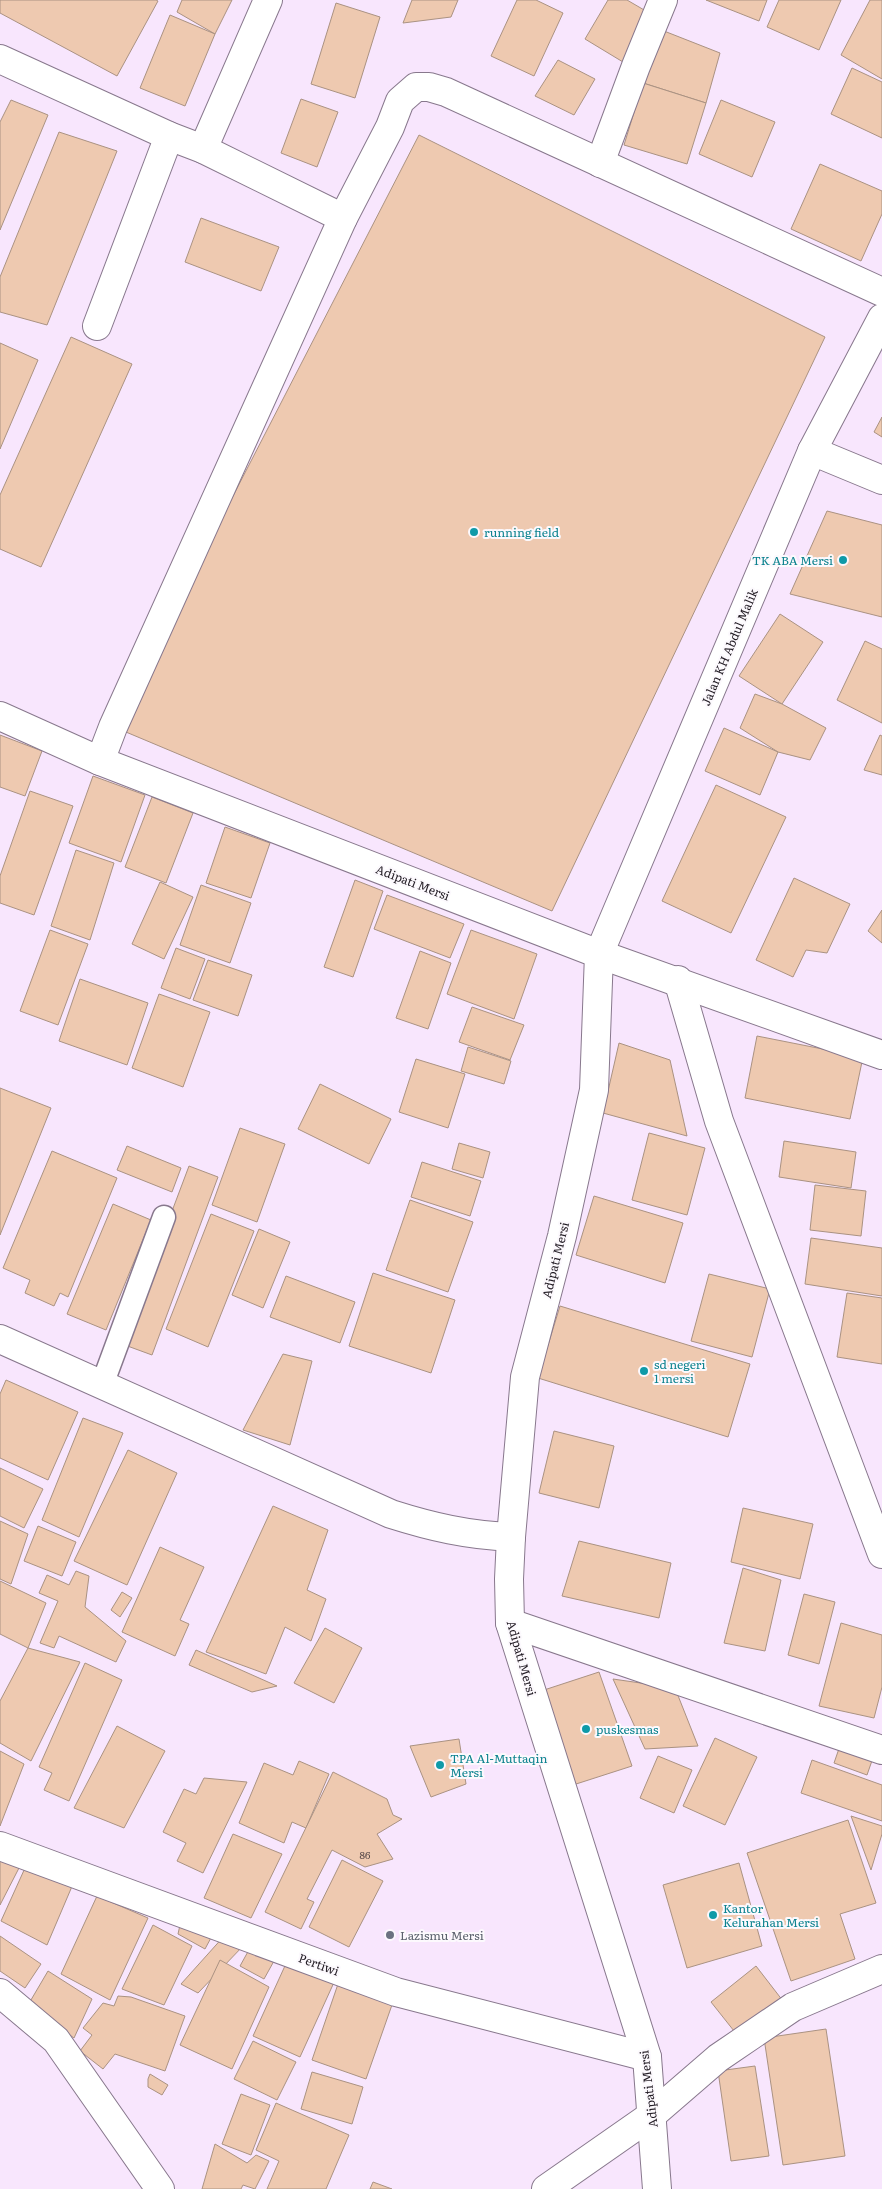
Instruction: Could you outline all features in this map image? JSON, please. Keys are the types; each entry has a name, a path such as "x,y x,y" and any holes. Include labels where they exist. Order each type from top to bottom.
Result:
{"street":[{"path":"203,149 268,0"},
{"path":"600,163 663,0"},
{"path":"0,59 169,136 203,149 343,218"},
{"path":"100,761 343,218 390,127 400,101 416,88 429,87 446,92 877,290"},
{"path":"98,326 169,136"},
{"name":"Jalan KH Abdul Malik","path":"588,950 812,451 882,318"},
{"path":"812,451 882,480"},
{"name":"Adipati Mersi","path":"0,716 100,761 588,950 594,1090 562,1236 525,1377 511,1537 509,1579 510,1622 647,2057 657,2189"},
{"path":"588,950 678,980 882,1055"},
{"path":"678,980 719,1121 882,1554"},
{"path":"0,1339 391,1514 438,1529 479,1536 511,1537"},
{"path":"510,1622 882,1750"},
{"name":"Pertiwi","path":"0,1846 396,1992 647,2057"},
{"path":"546,2189 652,2115 718,2058 793,2007 882,1969"},
{"path":"0,1992 56,2040 160,2189"}],"lane":[{"path":"102,1385 164,1217"}],"building":[{"path":"0,0 158,1 117,76 0,13"},
{"path":"182,0 232,0 215,34 177,12"},
{"path":"412,0 458,0 451,17 403,23"},
{"path":"517,0 536,0 563,13 534,76 491,56"},
{"path":"608,0 627,0 651,14 623,62 585,39"},
{"path":"706,0 767,0 759,21"},
{"path":"779,0 841,0 819,50 767,27"},
{"path":"870,0 882,0 882,79 841,55"},
{"path":"336,3 380,17 355,98 311,84"},
{"path":"170,15 215,34 185,106 140,88"},
{"path":"664,31 720,53 706,103 643,83"},
{"path":"558,60 595,79 574,115 535,96"},
{"path":"852,68 882,82 882,138 831,114"},
{"path":"643,83 706,103 687,164 624,145"},
{"path":"301,99 338,112 317,167 281,153"},
{"path":"11,100 48,115 0,230 0,122"},
{"path":"721,100 775,122 752,177 699,154"},
{"path":"59,132 117,151 47,325 0,312 0,277"},
{"name":"running field","path":"419,135 825,337 552,911 114,727"},
{"path":"820,164 882,191 882,214 861,261 791,229"},
{"path":"201,218 279,247 261,291 185,262"},
{"path":"71,337 132,364 41,567 0,549 0,495"},
{"path":"0,343 38,360 0,449"},
{"path":"882,417 882,437 874,432"},
{"name":"TK ABA Mersi","path":"827,511 882,525 882,617 790,594"},
{"path":"780,614 823,642 782,704 739,676"},
{"path":"865,641 882,649 882,723 837,700"},
{"path":"755,694 782,704 826,728 810,760 778,752 740,728"},
{"path":"724,728 778,752 760,795 705,771"},
{"path":"0,735 42,751 25,796 0,787"},
{"path":"880,735 882,736 882,775 864,770"},
{"path":"93,776 145,795 121,862 69,843"},
{"path":"716,785 786,817 731,933 662,901"},
{"path":"30,791 73,806 34,915 0,903 0,876"},
{"path":"152,797 193,813 166,883 125,867"},
{"path":"225,827 270,843 251,898 206,883"},
{"path":"76,850 114,863 90,940 51,926"},
{"path":"794,878 850,904 827,953 806,950 793,977 756,960"},
{"path":"355,880 383,891 353,977 324,967"},
{"path":"160,882 193,897 164,959 132,944"},
{"path":"201,885 251,903 230,963 180,945"},
{"path":"387,895 464,924 450,958 374,929"},
{"path":"882,910 882,943 868,931"},
{"path":"50,930 88,944 58,1025 20,1011"},
{"path":"471,930 537,954 514,1019 447,994"},
{"path":"176,948 205,959 190,999 161,988"},
{"path":"420,951 451,963 428,1029 396,1018"},
{"path":"208,960 252,975 238,1016 193,1000"},
{"path":"80,979 148,1003 127,1065 59,1041"},
{"path":"159,994 210,1012 183,1087 132,1068"},
{"path":"472,1007 524,1025 510,1060 459,1042"},
{"path":"757,1036 863,1057 850,1119 745,1098"},
{"path":"619,1043 670,1060 687,1136 603,1113"},
{"path":"468,1047 511,1061 504,1084 461,1071"},
{"path":"416,1059 465,1074 448,1128 399,1112"},
{"path":"320,1084 391,1119 369,1164 298,1129"},
{"path":"0,1088 51,1108 0,1235"},
{"path":"240,1128 285,1144 257,1222 212,1205"},
{"path":"649,1133 705,1148 687,1215 632,1200"},
{"path":"784,1141 856,1152 851,1188 779,1177"},
{"path":"459,1143 490,1152 483,1178 452,1169"},
{"path":"127,1146 181,1168 172,1192 117,1170"},
{"path":"52,1151 117,1178 68,1297 60,1293 54,1306 25,1293 30,1280 3,1268"},
{"path":"422,1162 481,1181 470,1216 411,1197"},
{"path":"189,1166 218,1177 152,1355 122,1344"},
{"path":"815,1185 866,1191 861,1236 810,1230"},
{"path":"594,1196 683,1223 665,1283 576,1255"},
{"path":"410,1200 473,1222 448,1292 386,1270"},
{"path":"113,1204 151,1220 106,1330 67,1314"},
{"path":"211,1214 254,1231 208,1347 166,1329"},
{"path":"259,1229 290,1242 263,1308 232,1295"},
{"path":"811,1238 882,1248 882,1296 805,1284"},
{"path":"373,1273 455,1300 431,1373 349,1346"},
{"path":"709,1274 770,1289 752,1357 691,1341"},
{"path":"286,1276 355,1302 340,1343 270,1317"},
{"path":"847,1293 882,1298 882,1364 837,1357"},
{"name":"sd negeri 1 mersi","path":"560,1306 750,1364 728,1437 538,1378"},
{"path":"283,1354 312,1361 290,1445 243,1430"},
{"path":"6,1380 78,1412 48,1480 0,1458 0,1394"},
{"path":"83,1418 123,1433 79,1537 42,1520"},
{"path":"554,1431 614,1446 599,1508 539,1493"},
{"path":"128,1450 177,1473 127,1585 74,1561"},
{"path":"0,1468 43,1489 24,1528 0,1516"},
{"path":"273,1506 328,1530 307,1590 326,1599 311,1641 285,1627 266,1674 206,1652"},
{"path":"743,1508 813,1524 800,1579 731,1562"},
{"path":"0,1521 28,1534 11,1584 0,1579"},
{"path":"38,1526 76,1542 62,1576 24,1561"},
{"path":"579,1541 671,1563 659,1618 562,1596"},
{"path":"160,1547 204,1567 180,1620 189,1624 175,1656 122,1632"},
{"path":"743,1568 781,1580 765,1651 724,1643"},
{"path":"76,1571 89,1576 85,1607 126,1641 116,1662 59,1636 54,1648 40,1643 58,1601 39,1593 47,1575 69,1585"},
{"path":"0,1581 46,1603 28,1648 0,1634"},
{"path":"122,1592 132,1598 120,1617 111,1610"},
{"path":"804,1594 835,1602 819,1664 788,1655"},
{"path":"841,1623 882,1635 882,1687 874,1718 819,1706"},
{"path":"325,1628 362,1648 334,1703 294,1683"},
{"path":"28,1648 80,1662 31,1761 0,1743 0,1701"},
{"path":"196,1650 277,1686 252,1692 189,1665"},
{"path":"85,1663 122,1680 69,1801 44,1790 52,1773 39,1767"},
{"name":"puskesmas","path":"599,1672 632,1766 573,1785 541,1691"},
{"path":"613,1679 675,1688 698,1746 645,1749"},
{"path":"117,1726 165,1751 124,1828 74,1808"},
{"path":"715,1738 757,1757 725,1825 683,1806"},
{"name":"TPA Al-Muttaqin Mersi","path":"459,1739 466,1784 431,1797 410,1746"},
{"path":"842,1740 875,1752 867,1775 834,1763"},
{"path":"0,1751 24,1764 0,1826"},
{"path":"658,1756 692,1770 674,1813 640,1798"},
{"path":"812,1760 882,1785 882,1821 801,1793"},
{"path":"299,1761 329,1774 306,1828 292,1822 284,1843 239,1823 264,1763 293,1775"},
{"path":"333,1772 387,1799 393,1815 402,1819 377,1834 393,1859 365,1867 332,1850 307,1899 314,1902 301,1929 265,1912"},
{"path":"204,1778 247,1782 203,1873 177,1861 186,1843 163,1832 184,1789 196,1794"},
{"path":"851,1816 882,1826 882,1834 871,1870"},
{"path":"848,1820 876,1903 840,1914 855,1959 791,1981 747,1853"},
{"path":"233,1834 282,1854 251,1918 204,1898"},
{"path":"0,1859 19,1868 0,1905"},
{"path":"342,1860 383,1881 349,1947 309,1927"},
{"name":"Kantor Kelurahan Mersi","path":"739,1863 762,1946 687,1968 663,1885"},
{"path":"25,1868 73,1884 47,1945 1,1921"},
{"path":"97,1896 148,1918 110,2000 61,1974"},
{"path":"182,1916 213,1934 205,1949 178,1934"},
{"path":"153,1925 192,1946 164,2005 122,1989"},
{"path":"225,1935 244,1945 198,1993 181,1984"},
{"path":"0,1936 41,1964 25,1988 0,1971"},
{"path":"250,1948 274,1961 264,1979 240,1966"},
{"path":"289,1957 336,1978 300,2057 253,2036"},
{"path":"220,1960 269,1987 232,2069 180,2045"},
{"path":"756,1966 783,2001 738,2036 711,2002"},
{"path":"48,1971 92,1999 74,2038 28,2005"},
{"path":"338,1984 393,2002 366,2079 312,2060"},
{"path":"118,1996 131,1997 185,2016 165,2071 115,2054 103,2069 80,2051 92,2035 83,2028 103,2003 114,2006"},
{"path":"826,2029 845,2156 783,2165 764,2038"},
{"path":"253,2041 296,2062 277,2100 234,2079"},
{"path":"755,2066 769,2156 731,2161 718,2071"},
{"path":"312,2072 363,2087 352,2124 301,2109"},
{"path":"150,2074 168,2085 162,2095 148,2087"},
{"path":"241,2094 270,2105 251,2155 222,2144"},
{"path":"276,2103 349,2135 326,2189 267,2189 279,2161 256,2150"},
{"path":"215,2144 247,2163 256,2155 269,2161 255,2189 243,2185 241,2189 202,2189"},
{"path":"373,2182 392,2189 370,2189"}],"place":[{"name":"running field","path":"474,532"},
{"name":"TK ABA Mersi","path":"843,560"},
{"name":"sd negeri 1 mersi","path":"644,1371"},
{"name":"puskesmas","path":"586,1729"},
{"name":"TPA Al-Muttaqin Mersi","path":"440,1765"},
{"name":"Kantor Kelurahan Mersi","path":"713,1915"},
{"name":"Lazismu Mersi","path":"390,1935"}]}
